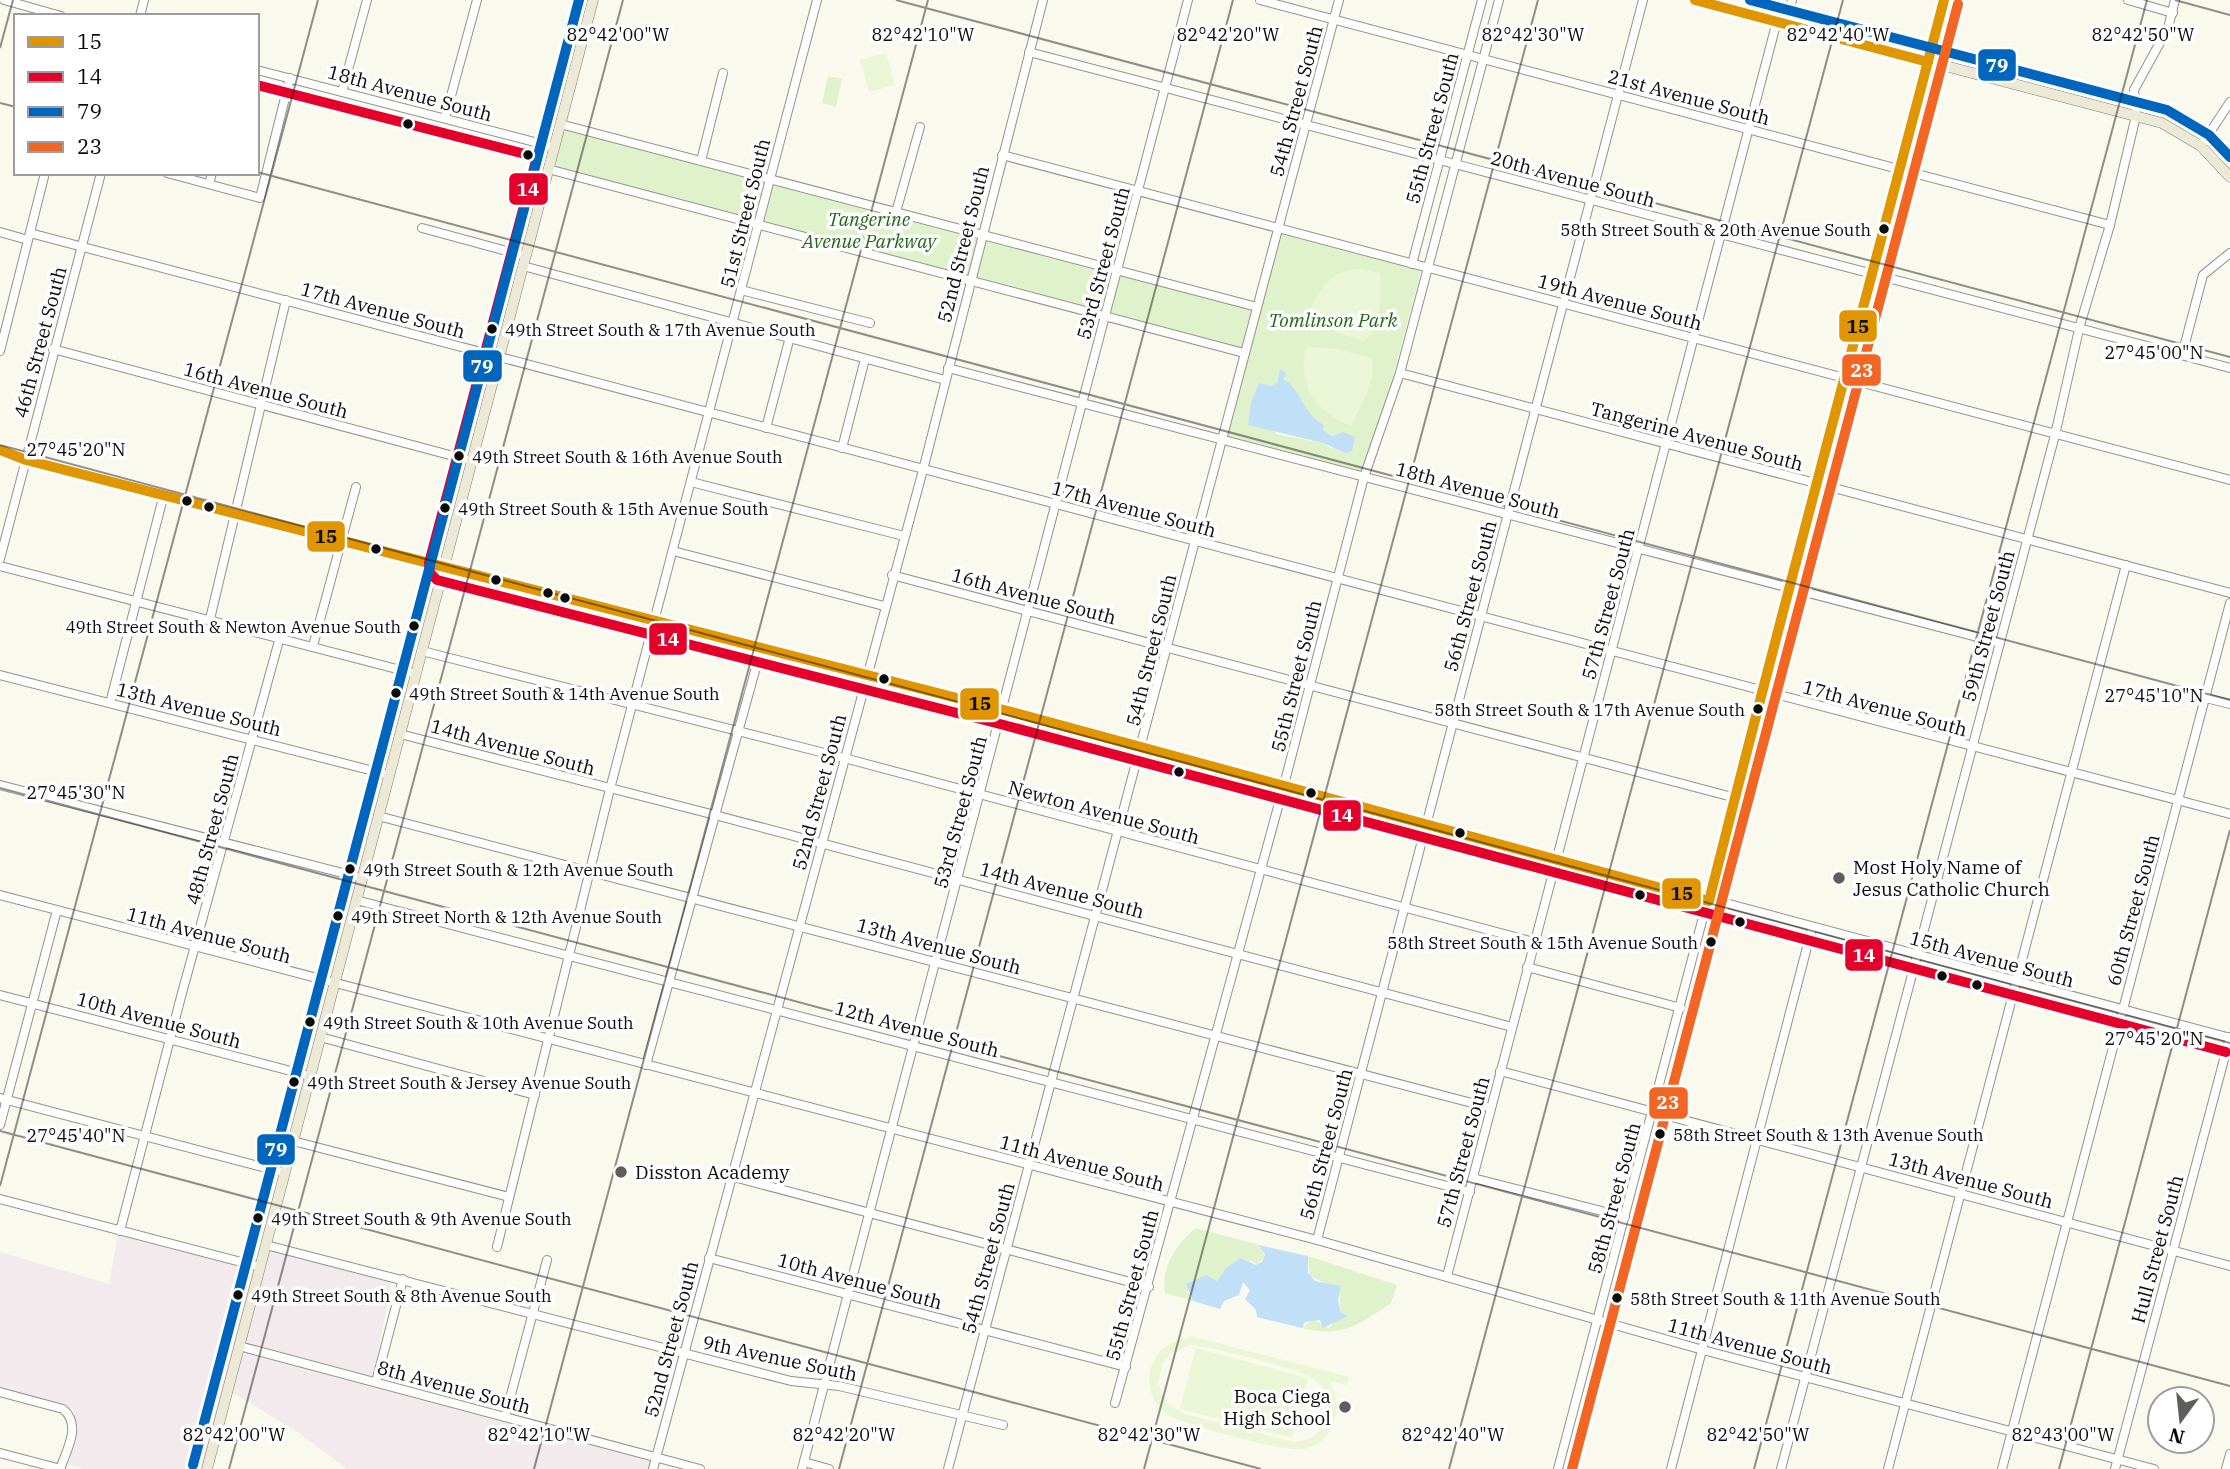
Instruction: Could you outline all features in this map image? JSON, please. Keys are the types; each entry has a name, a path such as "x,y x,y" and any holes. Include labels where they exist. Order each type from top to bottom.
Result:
{"main road":[{"path":"207,1469 593,0"},
{"path":"1695,0 2162,124 2201,146 2230,177"}],"street":[{"path":"4,0 54,14"},
{"path":"342,92 367,0"},
{"path":"445,118 477,0"},
{"name":"51st Street South","path":"497,1247 610,789 817,0"},
{"name":"52nd Street South","path":"653,1469 892,575 923,470 1043,0"},
{"name":"53rd Street South","path":"803,1466 1188,0"},
{"name":"21st Avenue South","path":"1260,0 2110,225"},
{"name":"54th Street South","path":"948,1469 1120,833 1339,0"},
{"name":"55th Street South","path":"1412,264 1482,0"},
{"name":"55th Street South","path":"1115,1403 1194,1120 1364,477 1400,373 1499,0"},
{"name":"56th Street South","path":"1317,1240 1643,0"},
{"name":"57th Street South","path":"1447,1276 1748,129 1781,22 1792,0"},
{"name":"58th Street South","path":"1558,1469 1736,798 1760,691 1791,588 1847,379 1871,272 1944,0"},
{"path":"2128,0 2173,13"},
{"name":"59th Street South","path":"1781,1469 2055,435 2080,325 2110,225 2136,116 2134,90 2160,45 2173,13 2175,0"},
{"name":"20th Avenue South","path":"1029,52 1722,235 2080,325 2230,368"},
{"name":"18th Avenue South","path":"259,70 554,147"},
{"path":"701,161 723,73"},
{"path":"175,175 260,198 290,78"},
{"path":"2201,146 2230,102"},
{"path":"560,124 1257,307"},
{"path":"896,212 920,127"},
{"name":"19th Avenue South","path":"1002,155 2230,480"},
{"path":"548,169 1244,354"},
{"path":"0,351 44,175"},
{"name":"46th Street South","path":"0,559 100,175"},
{"path":"209,184 211,175"},
{"path":"422,228 524,261 945,380"},
{"name":"17th Avenue South","path":"0,232 82,247 286,300 1337,581 2230,814"},
{"path":"2182,355 2203,275 2230,253"},
{"path":"741,289 870,323"},
{"path":"210,619 286,300"},
{"path":"766,428 790,337"},
{"name":"16th Avenue South","path":"53,349 472,461"},
{"path":"842,448 864,359"},
{"name":"18th Avenue South","path":"948,368 2000,643"},
{"name":"Tangerine Avenue South","path":"1400,373 2230,593"},
{"name":"15th Avenue South","path":"0,450 26,460 1003,710 1709,901 2230,1038"},
{"path":"691,482 904,536"},
{"path":"313,646 356,487"},
{"path":"110,702 164,494"},
{"path":"673,551 884,606"},
{"path":"1888,1469 2126,565"},
{"path":"0,566 138,599 416,674"},
{"name":"16th Avenue South","path":"892,575 1736,798"},
{"name":"60th Street South","path":"2002,1469 2230,603"},
{"name":"48th Street South","path":"120,1231 280,637"},
{"path":"646,1065 761,649"},
{"name":"Newton Avenue South","path":"422,651 844,758 1534,942"},
{"name":"13th Avenue South","path":"0,675 389,775"},
{"path":"2206,698 2230,704"},
{"name":"14th Avenue South","path":"400,734 1097,915 1512,1027"},
{"path":"0,785 362,878"},
{"name":"13th Avenue South","path":"378,816 1491,1108"},
{"name":"11th Avenue South","path":"0,895 334,985 1317,1240 1597,1321 2012,1431 2117,1464 2154,1469"},
{"name":"12th Avenue South","path":"356,900 777,1008 1469,1192"},
{"path":"0,1125 3,1099 33,1003 57,910"},
{"path":"1671,1469 1812,928"},
{"path":"1527,967 1681,1008"},
{"name":"10th Avenue South","path":"0,995 310,1076"},
{"path":"320,1037 535,1095"},
{"name":"Hull Street South","path":"2117,1464 2230,1038"},
{"name":"13th Avenue South","path":"1500,1071 2230,1266"},
{"path":"3,1099 285,1173"},
{"path":"293,1141 509,1197"},
{"path":"730,1176 1149,1287"},
{"path":"1473,1178 1625,1217"},
{"path":"0,1199 260,1267"},
{"name":"9th Avenue South","path":"266,1245 791,1381 823,1383 1003,1425"},
{"name":"10th Avenue South","path":"709,1258 1126,1367"},
{"path":"505,1417 547,1260"},
{"path":"376,1382 403,1279"},
{"name":"8th Avenue South","path":"239,1346 700,1469"},
{"path":"0,1392 63,1409 71,1416 74,1427 61,1469 0,1453"},
{"path":"2226,1469 2230,1454"},
{"path":"803,1466 829,1469"}],"shaded area":[{"path":"118,1235 255,1270 203,1469 84,1469 66,1464 78,1428 73,1409 0,1388 0,1252 109,1284"},
{"path":"268,1250 392,1280 373,1377 244,1343"},
{"path":"242,1351 651,1460 649,1469 347,1469 299,1433 232,1392"}],"green space":[{"path":"886,53 895,85 869,92 860,60"},
{"path":"828,76 842,79 836,107 822,103"},
{"name":"Tangerine Avenue Parkway","path":"568,130 764,182 755,220 558,168 555,159 562,133"},
{"name":"Tangerine Avenue Parkway","path":"771,184 977,239 968,276 762,222"},
{"name":"Tomlinson Park","path":"1280,234 1421,271 1385,407 1362,472 1227,436","holes":["1280,370 1310,416 1324,425 1323,430 1333,436 1339,433 1332,449 1323,443 1276,434 1271,386 1277,383"]},
{"name":"Tangerine Avenue Parkway","path":"984,241 1112,274 1102,311 975,278"},
{"path":"1359,269 1380,273 1377,319 1375,327 1364,341 1335,332 1307,316 1326,284 1340,273"},
{"path":"1120,276 1252,310 1242,349 1110,313"},
{"path":"1306,346 1341,350 1371,358 1373,366 1370,383 1351,426 1328,413 1312,395 1304,373"},
{"path":"1196,1228 1259,1245 1265,1257 1257,1265 1252,1261 1237,1262 1216,1281 1210,1278 1187,1292 1193,1301 1165,1293 1168,1265 1182,1241"},
{"path":"1308,1256 1397,1285 1391,1303 1358,1324 1339,1331 1302,1328 1313,1319 1329,1328 1335,1321 1347,1317 1341,1313 1339,1290 1310,1276"},
{"path":"1194,1337 1349,1377 1346,1385 1329,1381 1336,1401 1334,1422 1330,1431 1315,1445 1294,1449 1210,1430 1165,1413 1156,1403 1151,1391 1150,1371 1155,1358 1164,1348","holes":["1190,1345 1274,1364 1315,1380 1328,1400 1329,1412 1322,1427 1312,1437 1294,1442 1185,1414 1167,1403 1158,1384 1162,1364 1171,1353"]},
{"path":"1196,1348 1308,1378 1292,1438 1180,1409"}],"water":[{"path":"1280,369 1286,372 1284,379 1295,389 1305,407 1324,425 1323,430 1332,436 1343,432 1355,437 1352,451 1346,453 1323,443 1248,425 1251,402 1259,383 1271,386 1277,383"},
{"path":"1259,1245 1308,1256 1308,1273 1315,1281 1341,1286 1338,1299 1341,1313 1348,1316 1323,1328 1320,1320 1305,1322 1302,1328 1257,1317 1256,1310 1245,1299 1250,1290 1243,1282 1239,1295 1224,1301 1220,1309 1193,1301 1186,1284 1206,1275 1217,1281 1226,1268 1241,1258 1256,1265 1262,1262 1265,1255"}],"transit line":[{"name":"79","path":"193,1465 579,0"},
{"name":"15","path":"1695,0 1928,62"},
{"name":"79","path":"1750,0 2167,110 2209,135 2230,157"},
{"name":"15","path":"0,450 26,460 1004,710 1709,901 1944,0"},
{"name":"23","path":"1572,1469 1958,4"},
{"name":"14","path":"259,86 537,157 429,563 430,573 437,580 1000,724 2226,1052"}],"place":[{"name":"58th Street South & 20th Avenue South","path":"1884,229"},
{"name":"49th Street South & 17th Avenue South","path":"492,329"},
{"name":"49th Street South & 16th Avenue South","path":"459,456"},
{"name":"49th Street South & 15th Avenue South","path":"445,508"},
{"name":"49th Street South & Newton Avenue South","path":"414,626"},
{"name":"49th Street South & 14th Avenue South","path":"396,693"},
{"name":"58th Street South & 17th Avenue South","path":"1758,709"},
{"name":"49th Street South & 12th Avenue South","path":"350,869"},
{"name":"Most Holy Name of Jesus Catholic Church","path":"1839,878"},
{"name":"49th Street North & 12th Avenue South","path":"338,916"},
{"name":"58th Street South & 15th Avenue South","path":"1711,942"},
{"name":"49th Street South & 10th Avenue South","path":"310,1022"},
{"name":"49th Street South & Jersey Avenue South","path":"294,1082"},
{"name":"58th Street South & 13th Avenue South","path":"1660,1134"},
{"name":"Disston Academy","path":"621,1172"},
{"name":"49th Street South & 9th Avenue South","path":"258,1218"},
{"name":"49th Street South & 8th Avenue South","path":"238,1295"},
{"name":"58th Street South & 11th Avenue South","path":"1617,1298"},
{"name":"Boca Ciega High School","path":"1345,1407"}]}
